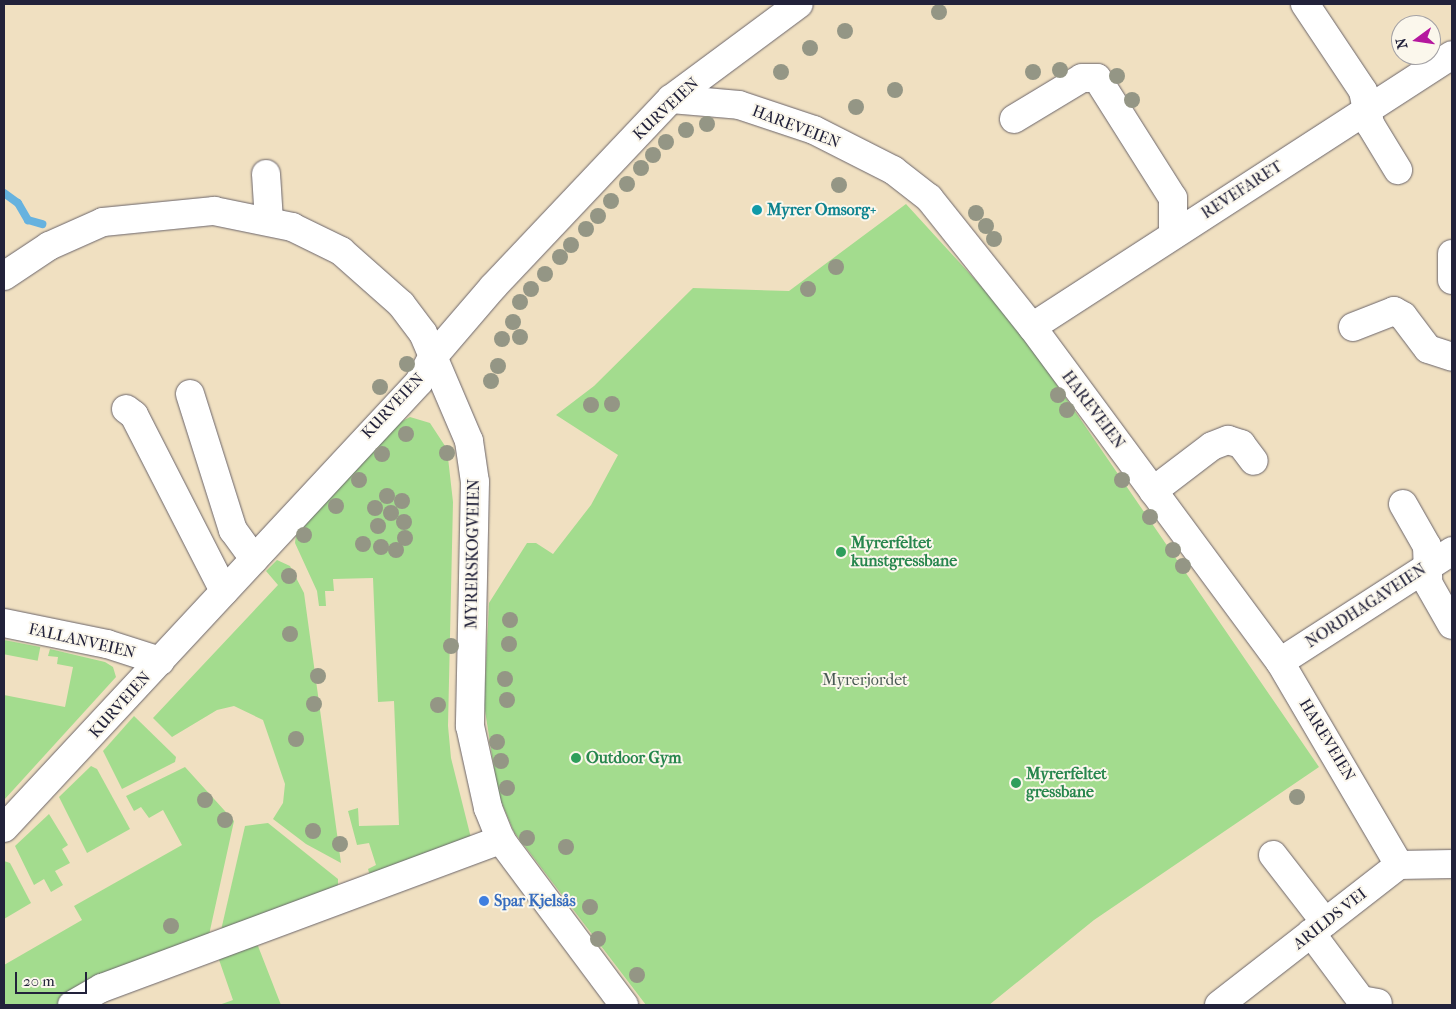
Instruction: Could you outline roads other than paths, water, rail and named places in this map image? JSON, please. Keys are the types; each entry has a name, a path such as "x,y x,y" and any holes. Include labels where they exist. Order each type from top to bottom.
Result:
{"street":[{"name":"KURVEIEN","path":"4,828 419,382 432,358 671,100 799,4"},
{"path":"1305,4 1363,91 1366,110 1398,170"},
{"name":"REVEFARET","path":"1032,327 1452,55"},
{"path":"1014,120 1082,78 1097,78 1173,198 1173,235"},
{"name":"HAREVEIEN","path":"671,100 738,105 814,130 892,170 938,209 1032,327 1280,662 1398,865"},
{"path":"266,174 269,221"},
{"name":"MYRERSKOGVEIEN","path":"4,276 75,232 126,217 214,211 269,221 341,251 401,304 423,332 432,358 469,441 476,482 470,726 476,767 501,840 624,1005"},
{"path":"1452,254 1452,280"},
{"path":"1354,327 1394,311 1403,316 1428,349 1452,357"},
{"path":"190,394 233,530 254,559"},
{"path":"126,410 134,415 224,591"},
{"path":"1153,491 1212,446 1228,440 1241,444 1254,461"},
{"path":"1403,504 1427,546 1428,583 1452,625"},
{"name":"NORDHAGAVEIEN","path":"1280,662 1452,551"},
{"name":"FALLANVEIEN","path":"4,623 107,644 160,661"},
{"path":"72,1005 102,988 501,840"},
{"path":"1273,855 1361,1000 1378,1003"},
{"path":"1398,865 1452,864"},
{"name":"ARILDS VEI","path":"1219,1005 1398,865"}],"waterway":[{"path":"4,193 18,203 28,220 42,224"}],"place":[{"name":"Myrer Omsorg+","path":"757,210"},
{"name":"Myrerfeltet kunstgressbane","path":"841,552"},
{"name":"Outdoor Gym","path":"576,758"},
{"name":"Myrerfeltet gressbane","path":"1016,783"},
{"name":"Spar Kjelsås","path":"484,901"}],"park label":[{"name":"Myrerjordet","path":"865,680"}]}
